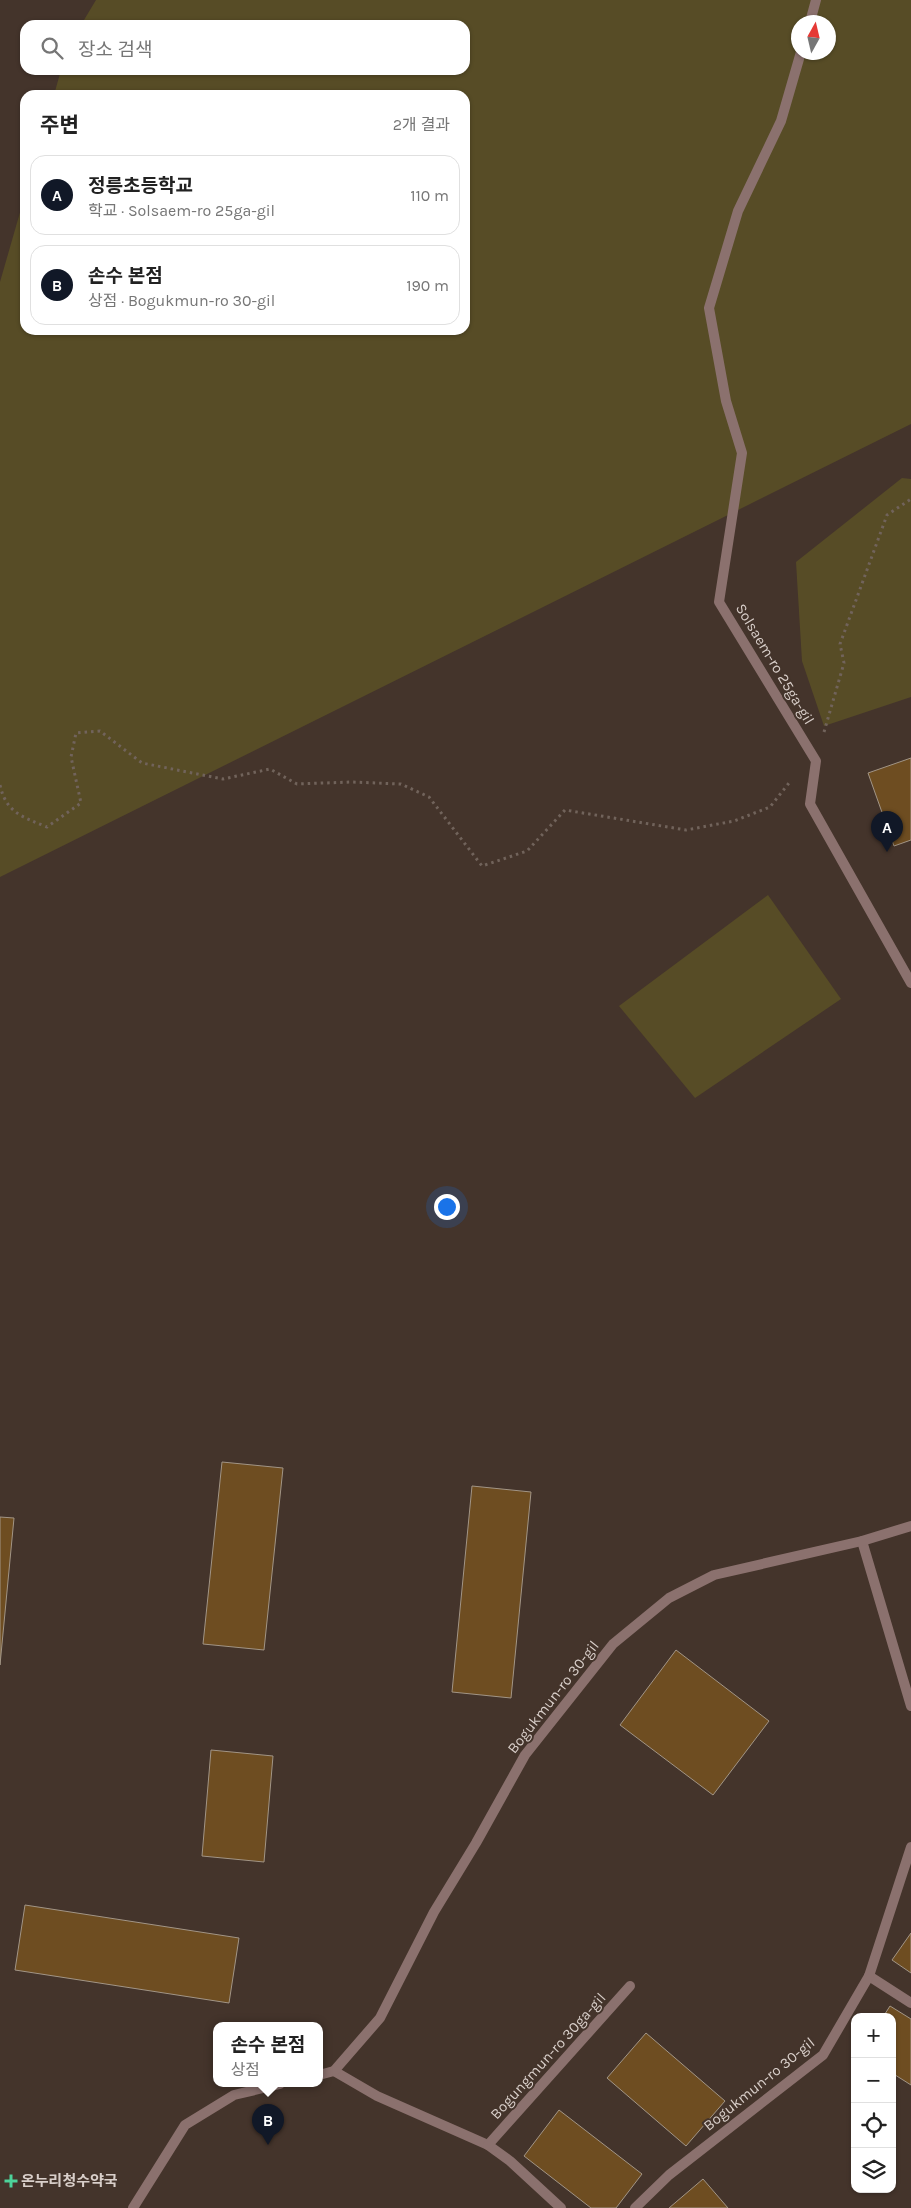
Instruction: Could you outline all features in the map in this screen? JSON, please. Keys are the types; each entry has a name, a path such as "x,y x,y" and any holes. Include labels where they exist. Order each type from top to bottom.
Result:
{"street":[{"path":"812,15 816,0"},
{"name":"Solsaem-ro 25ga-gil","path":"799,60 781,121 738,212 709,308 726,401 742,453 719,602 816,761"},
{"path":"816,761 810,804 911,983"},
{"name":"Bogukmun-ro 30-gil","path":"334,2071 380,2018 434,1912 476,1844 525,1755 613,1644 669,1598 714,1575 862,1541 911,1526"},
{"path":"862,1541 911,1706"},
{"name":"Bogukmun-ro 30-gil","path":"635,2208 669,2175 824,2055 869,1976 911,1848"},
{"path":"869,1976 911,2003"},
{"name":"Bogungmun-ro 30ga-gil","path":"488,2145 630,1986"},
{"path":"323,2074 334,2071 377,2096 488,2145 510,2161 561,2208"},
{"path":"133,2208 185,2125 234,2095 267,2087"}],"path":[{"path":"816,761 844,663 840,644 888,515 911,499"},
{"path":"0,785 3,798 17,815 47,827 81,803 72,757 76,733 100,731 142,763 223,779 270,769 297,784 351,782 401,784 429,797 482,866 527,851 565,810 686,830 734,821 770,807 791,780"}],"shaded area":[{"path":"96,0 911,0 911,424 0,877 0,282 20,212 20,335 470,335 470,90 55,90 60,75 470,75 470,20 84,20"},
{"path":"902,478 911,479 911,697 824,726 802,661 796,562"},
{"path":"768,895 841,999 695,1098 619,1006"}],"building":[{"path":"911,758 911,840 894,846 868,773"},
{"path":"222,1462 283,1468 264,1650 203,1644"},
{"path":"472,1486 531,1492 511,1698 452,1692"},
{"path":"0,1517 14,1518 0,1665"},
{"path":"676,1650 769,1721 713,1795 620,1725"},
{"path":"211,1750 273,1756 264,1862 202,1856"},
{"path":"25,1905 239,1938 229,2003 15,1970"},
{"path":"911,1933 911,1973 892,1960"},
{"path":"890,2006 911,2019 911,2085 896,2076 896,2013 886,2013"},
{"path":"646,2033 725,2101 686,2146 607,2078"},
{"path":"559,2110 642,2174 616,2208 591,2208 524,2156"},
{"path":"703,2179 728,2208 669,2208"}],"place":[{"name":"정릉초등학교","path":"887,852"},
{"name":"손수 본점","path":"268,2145"},
{"name":"온누리청수약국","path":"11,2181"}]}
